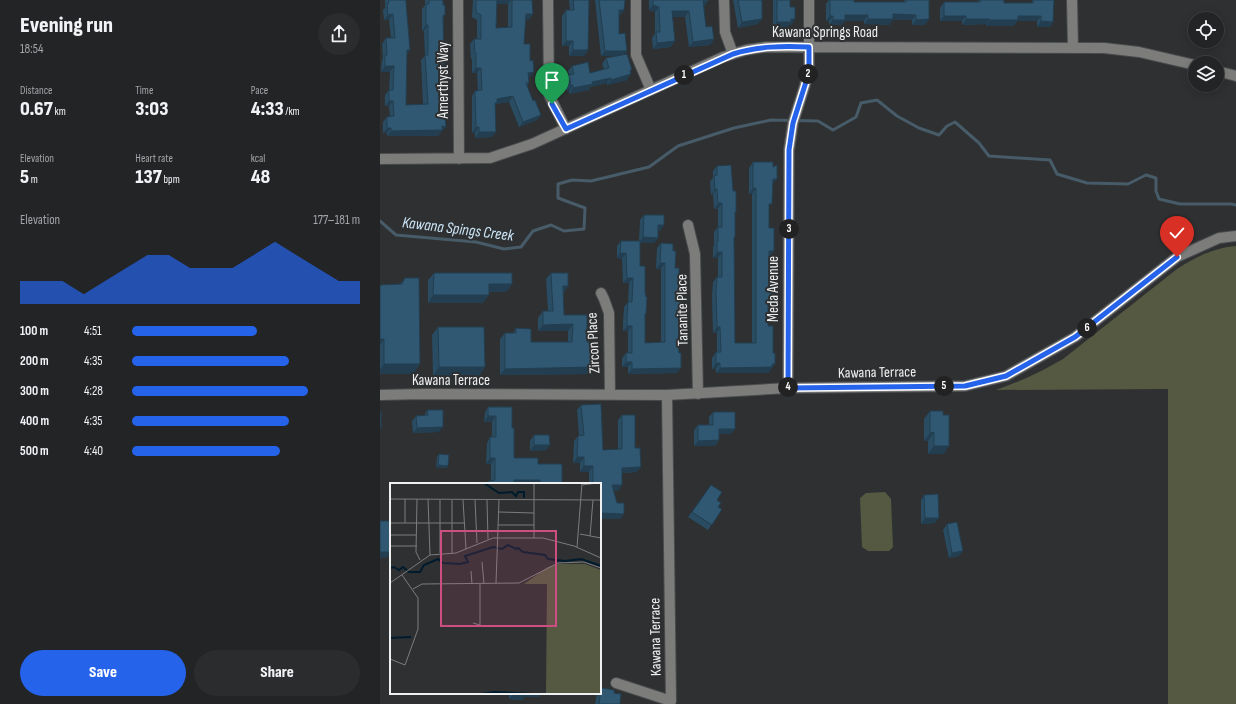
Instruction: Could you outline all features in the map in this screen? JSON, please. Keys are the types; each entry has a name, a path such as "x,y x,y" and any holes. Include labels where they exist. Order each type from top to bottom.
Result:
{"street":[{"name":"Amerthyst Way","path":"458,0 459,159"},
{"path":"548,0 549,95 566,129"},
{"path":"636,0 636,55 651,90"},
{"path":"724,0 725,32 733,54"},
{"name":"Meda Avenue","path":"788,388 790,138 809,70 808,0"},
{"path":"1072,0 1073,48"},
{"name":"Kawana Springs Road","path":"380,159 490,158 532,144 733,54 746,50 766,47 1104,48 1139,52 1188,63"},
{"path":"1224,73 1236,76"},
{"name":"Tananite Place","path":"688,225 695,254 698,394"},
{"name":"Kawana Terrace","path":"380,395 667,395 788,388 965,386 1006,376 1075,337 1177,257 1219,238 1236,236"},
{"name":"Zircon Place","path":"600,293 609,313 610,394"},
{"name":"Kawana Terrace","path":"616,683 671,701 667,395"}],"green space":[{"path":"1236,246 1236,704 1168,704 1168,389 996,390 1013,384 1063,359 1177,269 1212,251"},
{"path":"885,492 891,499 893,547 889,551 868,551 862,547 860,498 866,493"}],"building":[{"path":"389,0 406,0 410,50 407,50 406,105 428,104 425,55 428,55 426,4 429,4 429,0 443,0 443,5 445,5 445,15 443,15 444,65 439,65 439,82 442,82 443,117 445,117 446,127 442,126 442,130 391,131 391,128 387,128 387,117 394,116 393,101 389,101 389,90 393,90 394,66 385,66 385,55 387,55 386,38 395,38 393,14 388,15 387,4"},
{"path":"476,0 497,0 496,28 512,27 512,0 532,0 533,14 526,14 524,44 530,44 530,61 533,60 534,72 528,73 529,82 526,83 533,101 535,100 541,115 523,122 513,96 497,99 497,103 495,103 496,132 479,132 479,127 476,127 475,91 482,90 481,68 476,68 474,39 481,39 481,15 476,12"},
{"path":"573,0 589,0 588,50 573,50 573,41 566,41 566,10 574,10"},
{"path":"599,0 625,0 624,10 619,10 619,34 625,33 627,51 605,51"},
{"path":"653,0 708,0 703,1 706,27 712,26 714,39 693,42 689,11 672,11 675,41 657,43 656,32 660,32 659,7 653,5"},
{"path":"738,0 762,0 762,19 742,22"},
{"path":"777,0 790,0 790,7 795,7 795,19 791,19 791,22 777,22"},
{"path":"830,0 854,0 854,2 906,2 906,0 929,0 929,19 916,20 916,15 893,14 893,19 868,19 868,15 845,15 845,20 833,20 833,16 830,16"},
{"path":"980,0 1004,0 1004,3 1033,3 1033,0 1054,0 1053,22 1041,21 1041,16 1018,16 1018,20 989,20 966,19 966,16 944,16 944,2 980,2"},
{"path":"627,54 632,70 630,70 631,74 611,80 611,78 592,82 593,84 573,88 573,85 571,86 568,75 574,74 572,66 588,62 590,73 609,68 606,58"},
{"path":"753,162 773,162 773,167 777,165 777,179 773,179 772,204 769,204 769,228 774,228 774,251 769,251 770,291 772,291 773,304 768,304 768,326 773,326 773,353 775,353 775,364 772,364 772,367 720,368 720,363 716,363 716,352 721,352 720,327 717,327 716,291 717,277 722,277 722,252 717,252 717,241 718,227 722,227 722,203 718,203 714,176 717,175 717,166 731,165 733,191 736,191 734,237 735,343 756,343 756,188 753,188"},
{"path":"644,215 664,215 664,225 658,225 658,238 643,237"},
{"path":"621,241 640,241 640,266 645,266 645,292 647,297 645,314 645,343 665,342 665,263 660,263 661,243 673,244 673,251 676,251 675,268 679,268 679,280 684,280 683,326 679,326 678,342 679,353 681,353 681,368 632,369 632,362 626,362 626,353 632,353 632,326 627,326 627,317 628,302 632,302 633,278 627,278 626,253 620,253"},
{"path":"434,273 512,273 512,284 489,284 489,295 433,295"},
{"path":"551,273 568,273 568,286 563,286 564,315 587,315 587,342 591,342 591,352 595,352 595,363 593,363 593,367 505,369 505,333 516,333 516,328 531,329 531,342 572,342 573,324 543,325 543,311 553,311"},
{"path":"405,278 419,278 420,364 384,364 384,339 380,339 380,285 402,284"},
{"path":"438,327 484,327 485,367 439,367"},
{"path":"601,404 603,450 622,449 622,415 635,415 635,448 640,448 641,467 622,468 622,485 612,485 617,503 624,503 624,514 601,513 601,483 593,483 593,466 584,466 584,457 577,457 578,436 584,435 581,405"},
{"path":"488,407 512,407 514,458 538,458 538,464 562,464 562,483 540,483 540,480 514,480 514,483 489,483 489,481 495,480 495,458 490,458 490,437 496,437 496,416 488,416"},
{"path":"427,410 443,410 443,427 417,428 416,416 428,415"},
{"path":"930,411 943,411 943,415 949,415 949,446 934,446 934,432 930,433"},
{"path":"381,412 381,428 380,428"},
{"path":"713,412 735,412 735,429 719,429 719,440 698,441 698,425 713,425"},
{"path":"534,435 549,435 550,445 534,445"},
{"path":"439,454 449,455 448,466 438,465"},
{"path":"711,485 722,492 717,500 721,503 718,507 722,509 712,525 692,512"},
{"path":"938,494 939,518 925,518 924,495"},
{"path":"380,521 390,521 390,552 380,552"},
{"path":"957,522 963,551 952,553 947,524"},
{"path":"601,688 614,690 614,693 621,694 620,704 599,704"}],"waterway":[{"name":"Kawana Spings Creek","path":"380,221 396,235 476,242 504,249 521,247 533,231 551,225 564,231 584,229 585,208 558,198 558,184 572,180 591,181 649,167 678,146 734,128 771,120 818,121 833,130 856,117 861,103 877,100 897,116 919,128 939,135 947,126 955,122 979,143 989,156 1050,160 1057,174 1087,183 1128,184 1146,175 1156,178 1156,191 1159,199 1180,204 1236,205"}],"route":[{"path":"552,104 566,129 733,54 746,50 766,47 809,47 809,70 793,123 789,150 788,388 965,386 1006,376 1075,337 1177,257"}]}
